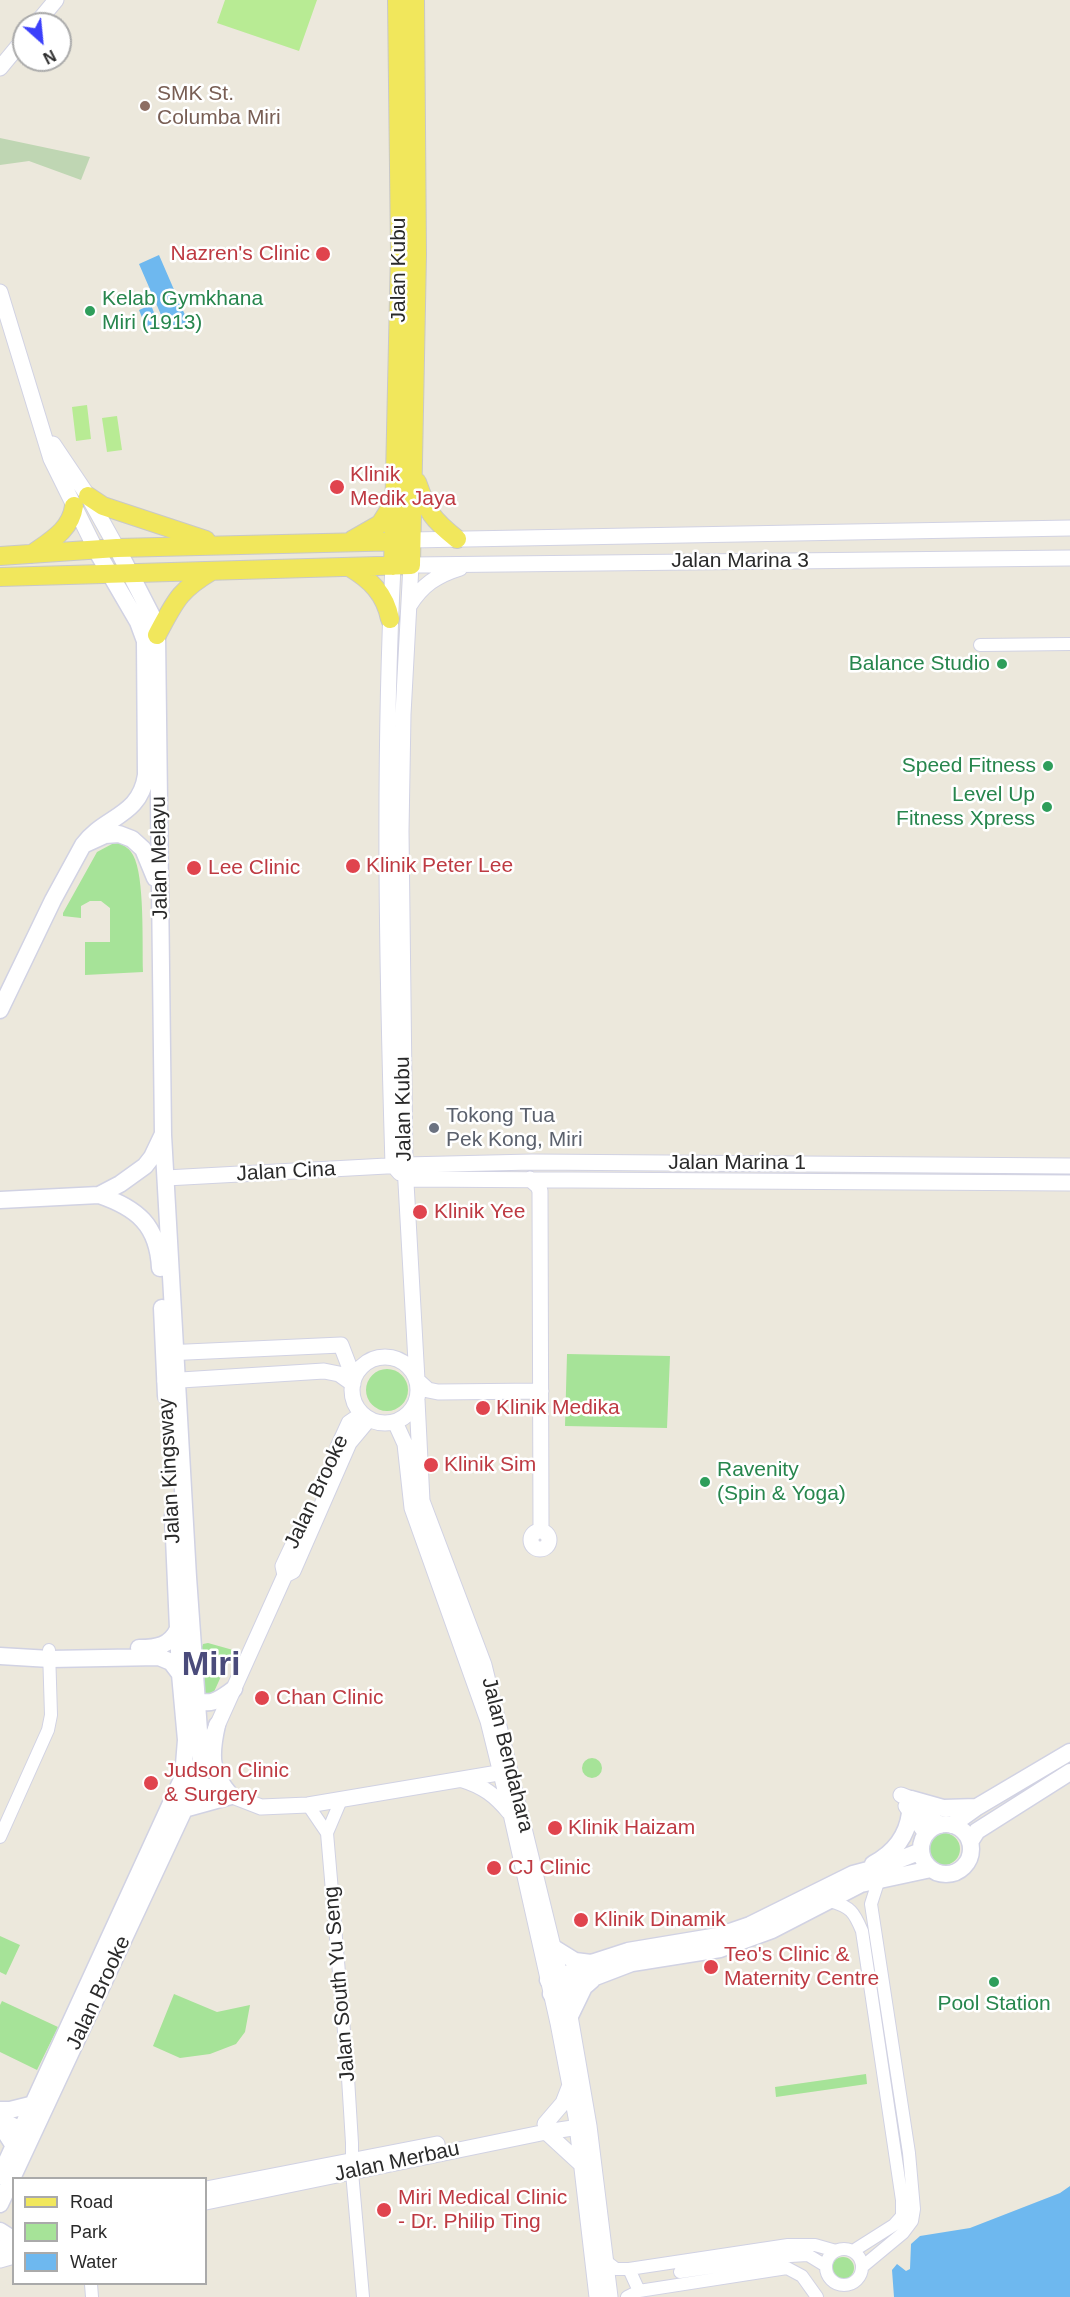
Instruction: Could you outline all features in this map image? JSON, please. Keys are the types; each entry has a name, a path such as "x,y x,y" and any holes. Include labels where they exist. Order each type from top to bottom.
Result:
{"main road":[{"name":"Jalan Kubu","path":"397,0 400,252 395,500 402,541"},
{"name":"Jalan Kubu","path":"402,566 402,541 413,469 417,254 415,0"},
{"path":"413,469 428,511 434,521 457,539"},
{"path":"347,542 368,533 380,524 395,500"},
{"path":"32,554 66,528 81,501 219,544"},
{"path":"0,556 219,544 402,541"},
{"name":"Jalan Melayu","path":"117,548 132,573 152,616 157,635 163,1135 166,1178"},
{"name":"Jalan Melayu","path":"0,1010 53,900 83,845 100,827 121,816 138,801 144,789 146,775 145,641 138,622 96,550"},
{"path":"0,577 402,566"},
{"path":"349,567 360,573 378,590 387,602 390,619"},
{"path":"157,635 177,597 189,584 213,570"},
{"path":"83,845 105,835 119,834 132,839 143,849 159,890"},
{"path":"4,1198 99,1195 120,1184 145,1166 163,1135"},
{"name":"Jalan Kingsway","path":"166,1178 178,1629 190,1780"},
{"name":"Jalan Kingsway","path":"99,1195 117,1201 135,1211 156,1239 170,1353"},
{"name":"Jalan Kingsway","path":"171,1380 201,1759"},
{"path":"0,1646 50,1655 158,1647 172,1640 178,1629"},
{"path":"0,1656 159,1657 171,1662 180,1674"},
{"path":"196,1699 202,1702 213,1702 234,1689"},
{"path":"184,1809 231,1796 219,1782 212,1766 217,1725"},
{"path":"931,1869 921,1851 926,1834 947,1825 1070,1752"},
{"path":"190,1780 201,1759"},
{"path":"970,1842 977,1832 1070,1772"},
{"name":"Jalan Brooke","path":"0,2204 27,2131 184,1809 190,1780"},
{"name":"Jalan Brooke","path":"0,2176 14,2146 27,2131 34,2104 190,1780"},
{"path":"555,1985 645,1947 718,1936 750,1925 853,1874 880,1860 904,1838 911,1806 977,1807"},
{"path":"554,1948 593,1970 742,1947 861,1884 931,1869 945,1874 960,1869 969,1857 970,1842 966,1834 947,1825"},
{"path":"853,1874 883,1866 921,1851"},
{"path":"570,2016 593,1970"},
{"path":"0,2110 34,2104"},
{"path":"0,2124 14,2146"},
{"path":"0,2231 12,2240"}],"street":[{"path":"46,12 56,0"},
{"path":"0,68 12,54"},
{"path":"0,292 44,431 81,501 117,548"},
{"path":"81,501 96,550"},
{"name":"Jalan Marina 3","path":"402,541 1070,528"},
{"name":"Jalan Marina 3","path":"402,566 478,563 1070,558"},
{"path":"408,608 418,592 427,584 450,572 478,563"},
{"name":"Jalan Kubu","path":"401,1170 402,714 408,608 402,566"},
{"name":"Jalan Kubu","path":"401,1170 387,831 387,716 390,619 402,566"},
{"path":"980,645 1070,645"},
{"name":"Jalan Marina 1","path":"401,1170 543,1162 1070,1166"},
{"path":"170,1353 341,1345 353,1382 353,1400 365,1417 377,1423 395,1422 405,1417 412,1409 419,1392 401,1170"},
{"name":"Jalan Marina 1","path":"401,1170 530,1179 1070,1183"},
{"name":"Jalan Cina","path":"166,1178 401,1170"},
{"path":"530,1179 540,1191 541,1530"},
{"path":"353,1382 367,1363 382,1357 399,1360 405,1364 428,1390 438,1392 541,1391"},
{"path":"171,1380 324,1371 339,1374 353,1382"},
{"name":"Jalan Bendahara","path":"417,1400 422,1501 484,1665 506,1772 554,1948 555,1985 570,2016 583,2121"},
{"name":"Jalan Brooke","path":"201,1759 285,1575 283,1566 346,1429 349,1423 365,1417"},
{"name":"Jalan Bendahara","path":"395,1422 405,1444 412,1508 506,1772 511,1814 555,1985 570,2085 583,2121"},
{"path":"0,1837 48,1730 51,1715 50,1655"},
{"path":"461,1779 484,1764 489,1754 492,1738"},
{"path":"190,1780 261,1807 308,1805 506,1772"},
{"path":"461,1779 476,1784 497,1797 511,1814"},
{"name":"Jalan South Yu Seng","path":"341,1800 327,1833 348,2078 352,2166 363,2297"},
{"path":"308,1805 327,1833"},
{"path":"911,1806 947,1825"},
{"path":"911,1806 926,1834"},
{"path":"862,2267 903,2233 912,2221 915,2209 909,2152 871,1904 879,1879"},
{"path":"830,1900 845,1905 854,1913 862,1931 902,2200 902,2216 894,2225 853,2251"},
{"path":"570,2085 563,2103 545,2128 583,2166"},
{"path":"0,2117 27,2131"},
{"path":"583,2121 583,2166 597,2297"},
{"path":"583,2121 607,2262 610,2297"},
{"name":"Jalan Merbau","path":"207,2189 352,2166 583,2121"},
{"name":"Jalan Merbau","path":"207,2202 352,2166"},
{"path":"627,2297 680,2273 815,2245 836,2251"},
{"path":"842,2249 853,2251 861,2261 862,2267 859,2277 845,2291 829,2278 826,2266 831,2254 836,2251 842,2249"},
{"path":"789,2251 808,2255 826,2266"},
{"path":"607,2262 616,2269 680,2273 788,2268 802,2276 818,2297"},
{"path":"629,2270 639,2291"}],"green space":[{"path":"225,0 317,0 299,51 217,23"},
{"path":"0,138 90,157 81,180 29,161 0,165"},
{"path":"87,405 91,439 76,441 72,407"},
{"path":"117,416 122,450 107,452 102,418"},
{"path":"119,843 132,853 137,865 142,911 143,972 85,975 85,942 110,942 110,908 101,901 90,901 81,906 81,918 63,916 63,913 97,852"},
{"path":"567,1354 670,1356 667,1428 565,1426"},
{"path":"387,1369 402,1375 408,1390 402,1405 387,1411 372,1405 366,1390 372,1375"},
{"path":"208,1643 233,1650 213,1694 204,1695 199,1655 203,1644"},
{"path":"592,1758 599,1761 602,1768 599,1775 592,1778 585,1775 582,1768 585,1761"},
{"path":"944,1833 955,1838 960,1849 955,1860 944,1865 933,1860 928,1849 933,1838"},
{"path":"0,1936 20,1945 6,1975 0,1972"},
{"path":"174,1994 217,2012 250,2005 245,2032 236,2044 210,2054 180,2058 153,2046"},
{"path":"2,2001 58,2027 37,2070 0,2052 0,2005"},
{"path":"866,2074 867,2084 776,2097 775,2087"},
{"path":"843,2257 851,2260 854,2268 851,2276 843,2279 835,2276 832,2268 835,2260"}],"water":[{"path":"159,255 188,322 168,331 139,264"},
{"path":"151,305 159,325 147,330 139,310"},
{"path":"1070,2186 1070,2297 894,2297 892,2270 897,2264 906,2271 910,2269 911,2244 920,2236 970,2228 1060,2193"}],"place":[{"name":"SMK St. Columba Miri","path":"145,106"},
{"name":"Nazren's Clinic","path":"323,254"},
{"name":"Kelab Gymkhana Miri (1913)","path":"90,311"},
{"name":"Klinik Medik Jaya","path":"337,487"},
{"name":"Balance Studio","path":"1002,664"},
{"name":"Speed Fitness","path":"1048,766"},
{"name":"Level Up Fitness Xpress","path":"1047,807"},
{"name":"Klinik Peter Lee","path":"353,866"},
{"name":"Lee Clinic","path":"194,868"},
{"name":"Tokong Tua Pek Kong, Miri","path":"434,1128"},
{"name":"Klinik Yee","path":"420,1212"},
{"name":"Klinik Medika","path":"483,1408"},
{"name":"Klinik Sim","path":"431,1465"},
{"name":"Ravenity (Spin & Yoga)","path":"705,1482"},
{"name":"Chan Clinic","path":"262,1698"},
{"name":"Judson Clinic & Surgery","path":"151,1783"},
{"name":"Klinik Haizam","path":"555,1828"},
{"name":"CJ Clinic","path":"494,1868"},
{"name":"Klinik Dinamik","path":"581,1920"},
{"name":"Teo's Clinic & Maternity Centre","path":"711,1967"},
{"name":"Pool Station","path":"994,1982"},
{"name":"Miri Medical Clinic - Dr. Philip Ting","path":"384,2210"}],"district":[{"name":"Miri","path":"211,1666"}]}
